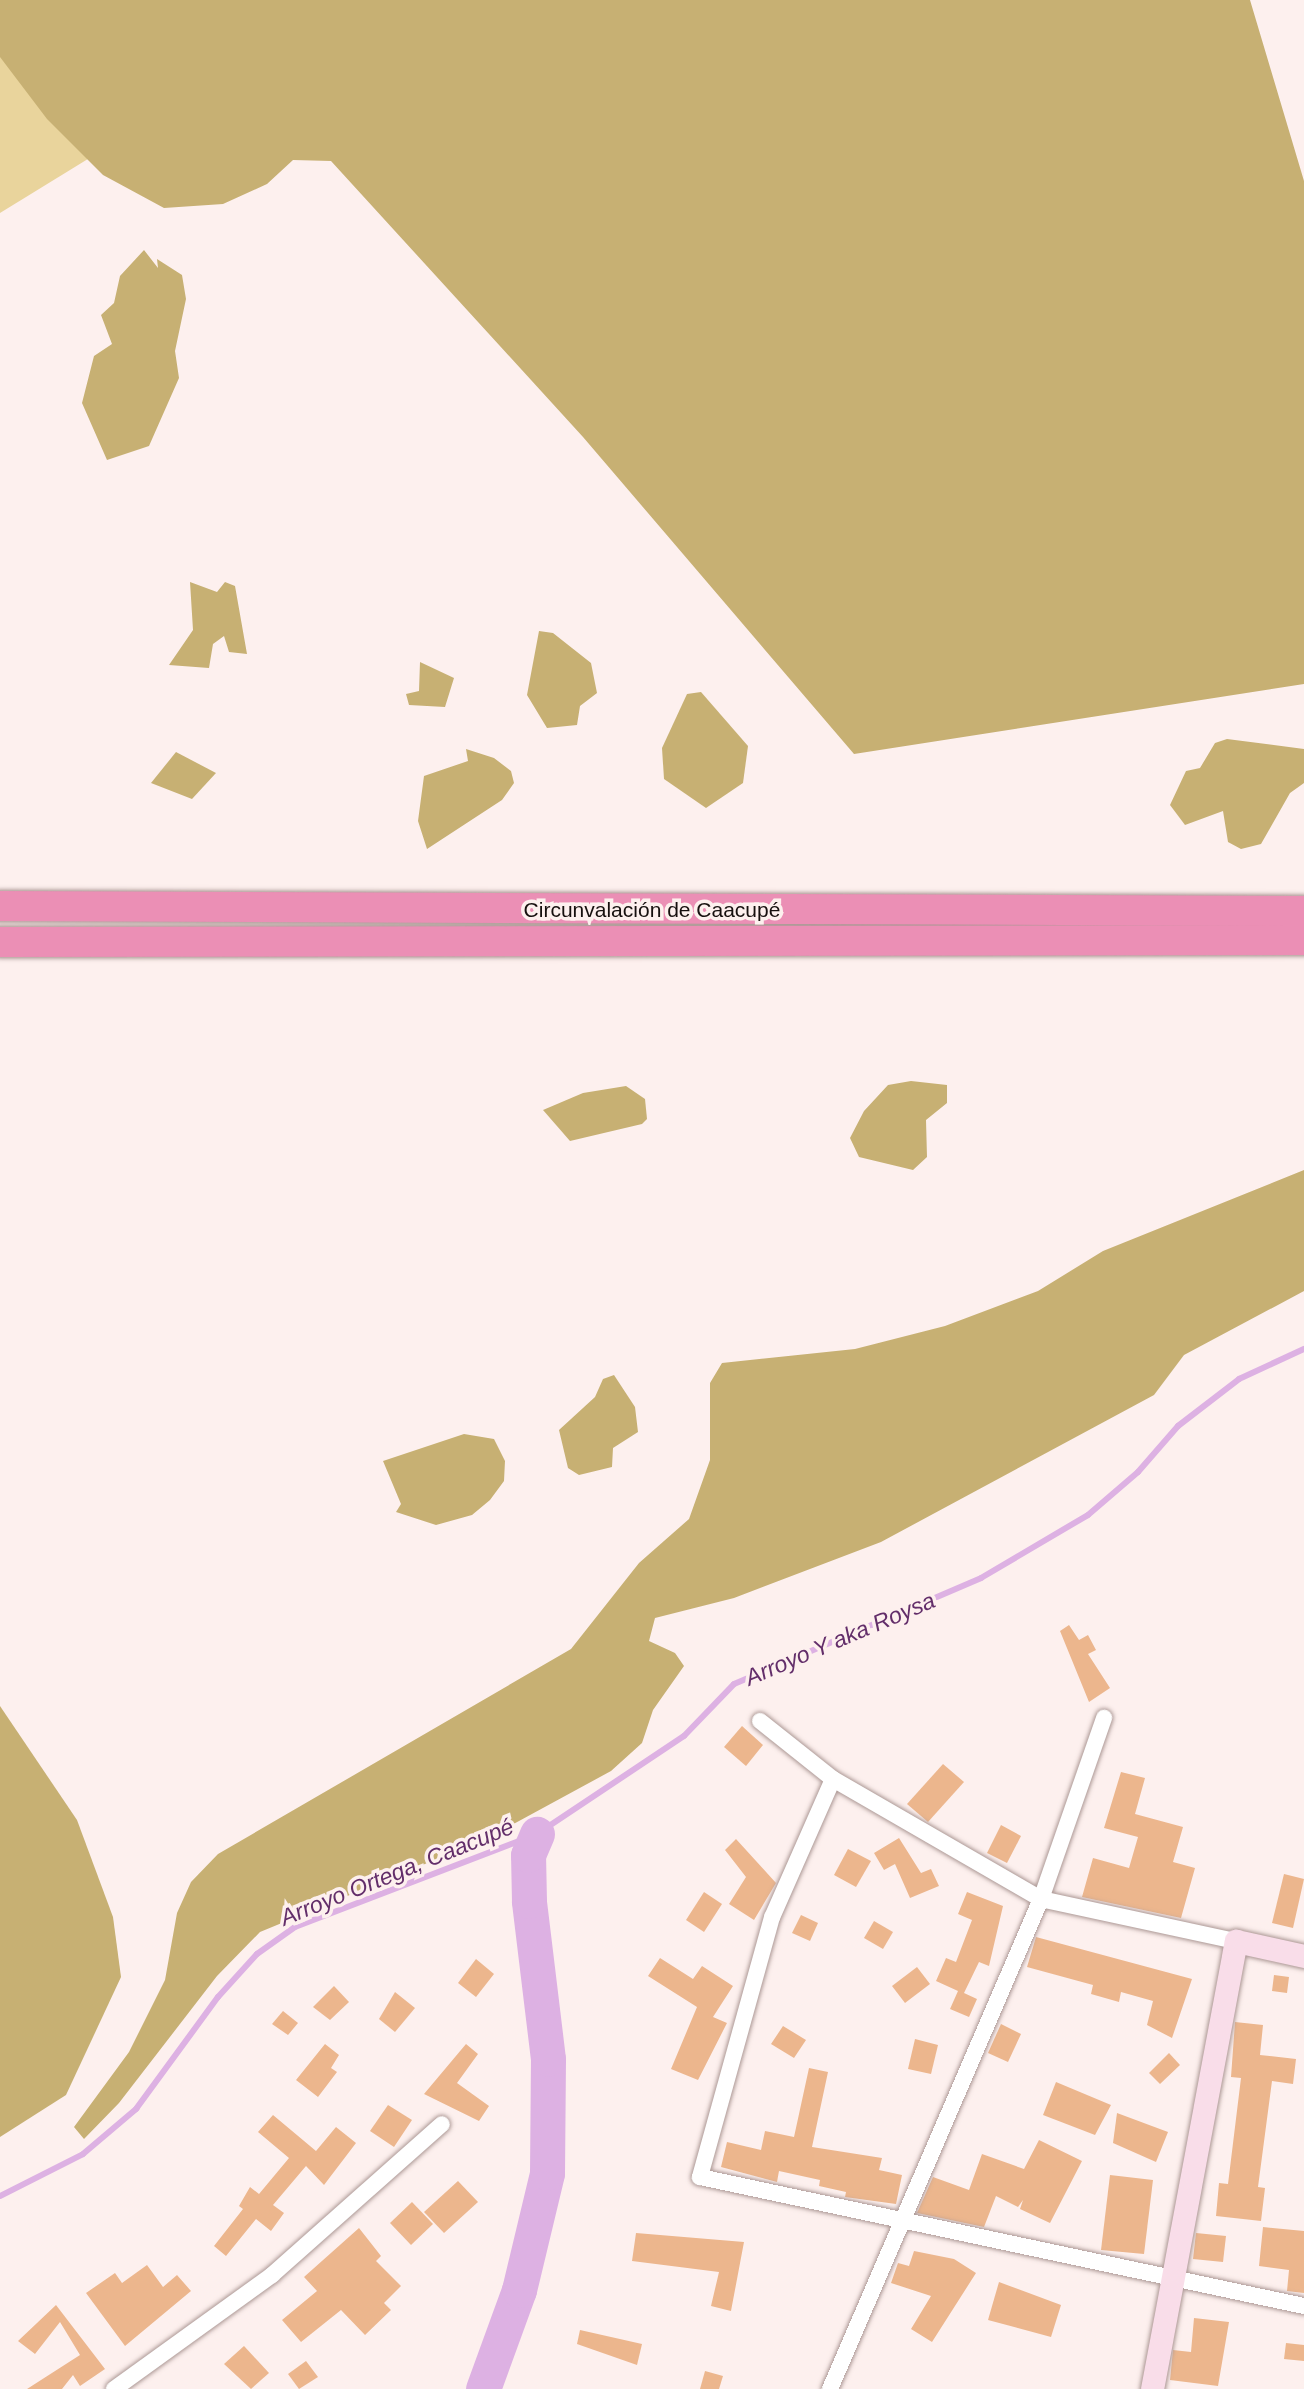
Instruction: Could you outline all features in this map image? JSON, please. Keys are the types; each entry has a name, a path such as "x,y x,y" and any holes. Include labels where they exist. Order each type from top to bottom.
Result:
{"highway":[{"name":"Circunvalación de Caacupé","path":"0,906 1304,911"},
{"name":"Circunvalación de Caacupé","path":"0,942 1304,940"}],"street":[{"path":"830,2389 1041,1899 1104,1718"},
{"path":"760,1721 834,1779 1041,1899 1304,1956"},
{"path":"834,1779 772,1917 700,2177 901,2225 1304,2306"},
{"path":"1153,2389 1237,1941"},
{"path":"114,2389 272,2275 442,2124"}],"shaded area":[{"path":"0,0 236,68 0,213"},
{"path":"0,0 1250,0 1304,181 1304,684 854,754 583,437 331,161 293,160 267,184 223,204 164,208 103,175 47,119 0,57"},
{"path":"144,250 158,268 157,259 182,275 186,299 175,351 179,378 149,446 107,460 82,403 94,356 112,344 101,315 114,303 120,276"},
{"path":"190,582 217,592 225,582 235,586 247,654 229,652 224,636 213,644 209,668 169,665 193,630"},
{"path":"539,631 553,633 591,663 597,693 580,706 577,725 547,728 527,695"},
{"path":"420,662 454,678 445,707 409,705 406,694 419,691"},
{"path":"701,692 748,746 743,783 706,808 664,779 662,748 687,694"},
{"path":"1227,739 1304,749 1304,783 1290,793 1261,844 1241,849 1228,842 1223,811 1185,825 1170,805 1186,771 1200,768 1215,743"},
{"path":"466,749 494,758 511,771 514,783 502,800 427,849 418,821 424,776 468,761"},
{"path":"176,752 216,773 192,799 151,783"},
{"path":"911,1081 947,1085 947,1103 926,1120 927,1157 913,1170 859,1157 850,1138 864,1111 888,1085"},
{"path":"626,1086 645,1099 647,1119 642,1124 570,1141 543,1110 583,1093"},
{"path":"1304,1170 1304,1291 1184,1355 1154,1395 881,1542 734,1598 655,1618 649,1641 675,1653 684,1666 653,1710 642,1743 611,1771 488,1838 260,1932 217,1976 119,2103 84,2139 74,2127 129,2052 165,1980 177,1913 191,1882 218,1854 571,1649 639,1563 689,1519 710,1460 710,1383 722,1363 855,1349 945,1326 1038,1291 1103,1251"},
{"path":"614,1375 635,1407 638,1432 613,1448 612,1467 579,1475 568,1468 559,1430 595,1397 603,1379"},
{"path":"464,1434 494,1439 505,1461 504,1481 490,1500 472,1515 436,1525 396,1512 401,1504 383,1461"},
{"path":"0,1706 77,1820 113,1917 121,1977 66,2095 0,2137"}],"building":[{"path":"1069,1625 1079,1640 1088,1635 1096,1650 1088,1654 1110,1688 1089,1702 1060,1631"},
{"path":"742,1726 763,1745 746,1766 724,1747"},
{"path":"943,1764 964,1782 928,1822 907,1804"},
{"path":"1121,1772 1145,1778 1135,1814 1183,1827 1173,1862 1195,1868 1181,1918 1082,1897 1093,1858 1129,1868 1138,1837 1104,1828"},
{"path":"1001,1825 1021,1836 1007,1863 987,1853"},
{"path":"899,1838 921,1873 931,1869 939,1886 910,1898 895,1864 884,1870 874,1853"},
{"path":"736,1839 776,1883 754,1920 729,1904 746,1877 725,1850"},
{"path":"848,1849 871,1861 856,1887 834,1875"},
{"path":"1284,1874 1304,1879 1293,1928 1272,1923"},
{"path":"704,1892 722,1904 704,1932 686,1920"},
{"path":"967,1892 1003,1906 989,1966 979,1962 964,1993 977,1999 969,2017 950,2009 958,1991 936,1981 946,1958 956,1962 972,1920 958,1914"},
{"path":"801,1915 818,1923 810,1941 792,1933"},
{"path":"874,1921 893,1932 883,1949 864,1938"},
{"path":"1036,1937 1192,1979 1172,2038 1147,2025 1153,2001 1121,1992 1119,2002 1091,1994 1093,1985 1027,1967"},
{"path":"660,1958 693,1979 702,1966 733,1986 713,2017 727,2023 698,2080 671,2069 697,2007 648,1976"},
{"path":"476,1959 494,1974 476,1997 458,1983"},
{"path":"917,1967 930,1984 905,2003 892,1986"},
{"path":"1274,1975 1289,1977 1287,1993 1272,1991"},
{"path":"334,1986 349,2002 330,2020 313,2007"},
{"path":"395,1992 415,2008 395,2032 379,2019"},
{"path":"283,2011 298,2023 288,2035 272,2024"},
{"path":"1235,2022 1263,2025 1260,2055 1296,2059 1293,2084 1272,2081 1258,2187 1265,2188 1261,2221 1216,2216 1219,2183 1228,2184 1241,2078 1231,2077"},
{"path":"1001,2024 1021,2034 1008,2062 988,2053"},
{"path":"783,2026 806,2040 794,2058 771,2044"},
{"path":"915,2039 938,2045 931,2074 908,2069"},
{"path":"325,2044 339,2055 331,2068 337,2072 318,2097 296,2080"},
{"path":"466,2044 478,2054 457,2083 489,2106 479,2121 424,2094"},
{"path":"1169,2053 1180,2065 1160,2084 1149,2073"},
{"path":"809,2068 828,2072 812,2147 882,2158 879,2170 902,2175 896,2204 845,2197 846,2192 819,2186 820,2180 779,2171 777,2182 721,2167 727,2142 761,2150 765,2131 794,2137"},
{"path":"1056,2082 1111,2105 1095,2135 1043,2115"},
{"path":"388,2105 412,2120 394,2147 370,2131"},
{"path":"1117,2113 1168,2132 1156,2162 1113,2143"},
{"path":"273,2115 316,2151 336,2127 356,2143 324,2185 306,2166 273,2205 284,2213 271,2231 256,2219 226,2256 214,2246 243,2209 239,2206 250,2187 259,2194 289,2158 258,2132"},
{"path":"1039,2140 1082,2161 1050,2223 1020,2209 1023,2200 1018,2207 996,2196 984,2227 917,2213 933,2177 969,2190 982,2154 1024,2169"},
{"path":"1110,2175 1153,2180 1144,2254 1101,2250"},
{"path":"458,2181 478,2202 444,2233 424,2212"},
{"path":"412,2202 433,2224 411,2245 390,2223"},
{"path":"1263,2227 1304,2231 1304,2293 1287,2291 1289,2270 1259,2266"},
{"path":"359,2228 381,2256 376,2261 401,2286 384,2303 391,2310 365,2335 341,2310 301,2342 282,2320 317,2291 304,2277"},
{"path":"636,2233 744,2242 731,2311 711,2306 719,2272 632,2261"},
{"path":"1196,2233 1226,2236 1223,2262 1193,2259"},
{"path":"914,2251 954,2259 976,2273 932,2342 911,2329 931,2296 891,2283 898,2263 909,2266"},
{"path":"147,2265 163,2287 177,2275 191,2291 125,2346 86,2293 115,2273 122,2283"},
{"path":"999,2282 1061,2305 1051,2337 988,2320"},
{"path":"56,2305 105,2369 80,2386 73,2375 62,2389 27,2389 80,2355 60,2322 35,2354 18,2341"},
{"path":"1194,2318 1229,2322 1218,2386 1170,2380 1173,2350 1191,2352"},
{"path":"580,2330 642,2344 637,2365 577,2344"},
{"path":"1286,2343 1304,2345 1304,2361 1284,2359"},
{"path":"244,2346 269,2373 251,2389 224,2364"},
{"path":"306,2361 318,2377 299,2389 288,2374"},
{"path":"705,2371 723,2376 719,2389 700,2389"}],"waterway":[{"name":"Arroyo Y aka Roysa","path":"0,2196 83,2154 136,2109 218,1997 257,1954 295,1927 537,1834 684,1736 734,1684 981,1578 1088,1515 1138,1472 1178,1426 1239,1379 1304,1349"},
{"name":"Arroyo Y aka Roysa","path":"483,2389 519,2290 547,2173 548,2059 529,1901 528,1855 537,1834"}],"water label":[{"name":"Arroyo Ortega, Caacupé","path":"397,1872"}]}
